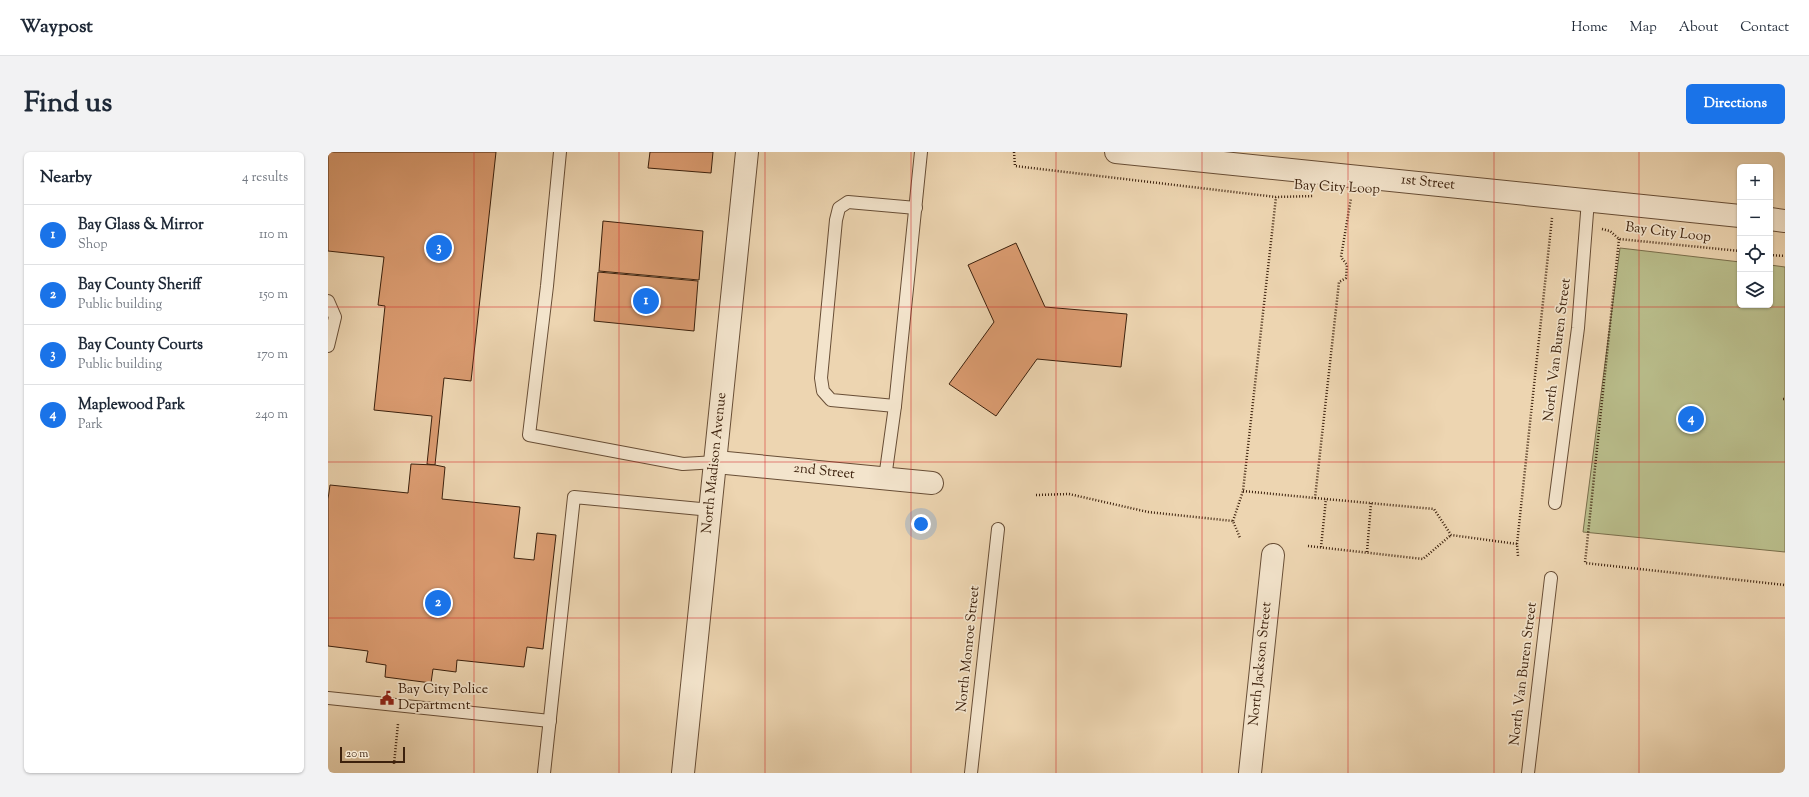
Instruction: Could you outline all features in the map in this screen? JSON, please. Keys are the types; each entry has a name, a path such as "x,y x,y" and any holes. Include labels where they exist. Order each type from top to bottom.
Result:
{"street":[{"name":"North Madison Avenue","path":"683,773 747,152"},
{"name":"1st Street","path":"1116,152 1737,216"},
{"path":"1773,219 1785,221"},
{"name":"2nd Street","path":"716,462 932,483"},
{"name":"North Jackson Street","path":"1250,773 1273,555"}],"lane":[{"path":"560,152 547,286 529,435 683,464 716,462"},
{"path":"885,478 895,406 921,152"},
{"name":"North Van Buren Street","path":"1555,503 1578,328 1588,200"},
{"path":"895,406 831,400 822,391 821,378 836,220 839,208 848,202 916,208"},
{"path":"328,301 335,317 328,346"},
{"path":"544,773 574,497 711,510"},
{"name":"North Monroe Street","path":"971,773 998,529"},
{"name":"North Van Buren Street","path":"1528,773 1551,578"},
{"path":"328,698 550,721"}],"path":[{"name":"Bay City Loop","path":"1014,152 1015,166 1276,197 1321,196"},
{"name":"Bay City Loop","path":"1344,196 1359,198"},
{"path":"1240,538 1233,521 1243,491 1276,197"},
{"path":"1315,498 1338,282 1346,278 1347,265 1341,257 1351,197"},
{"name":"Bay City Loop","path":"1544,217 1586,224 1610,231 1619,239 1737,251"},
{"path":"1518,556 1517,544 1552,218"},
{"path":"1619,239 1585,563 1785,585"},
{"path":"1773,254 1785,256"},
{"path":"1243,491 1434,509 1451,535"},
{"path":"1036,495 1069,494 1148,512 1233,521"},
{"path":"1321,547 1326,499"},
{"path":"1367,552 1371,503"},
{"path":"1308,546 1423,559 1451,535 1517,544"},
{"path":"394,764 398,724"}],"green space":[{"path":"1620,248 1737,262 1737,308 1773,308 1773,265 1785,267 1785,552 1583,532"}],"building":[{"path":"328,152 496,152 471,381 444,378 435,465 427,464 432,416 374,410 385,306 378,305 384,257 328,251"},
{"path":"650,152 713,152 711,173 648,168"},
{"path":"603,221 703,231 699,280 599,271"},
{"path":"1016,243 1045,307 1127,314 1121,367 1037,359 996,416 949,384 994,322 968,265"},
{"path":"598,272 698,281 694,331 594,321"},
{"path":"411,464 445,467 442,499 520,507 514,558 534,560 537,533 556,535 543,649 527,647 524,667 457,660 456,672 433,669 431,683 385,677 386,665 366,662 368,651 328,646 328,499 330,485 408,493"}],"place":[{"name":"Bay County Courts","path":"439,248"},
{"name":"Bay Glass & Mirror","path":"646,301"},
{"name":"Maplewood Park","path":"1691,419"},
{"name":"Bay County Sheriff","path":"438,603"},
{"name":"Bay City Police Department","path":"387,698"}]}
